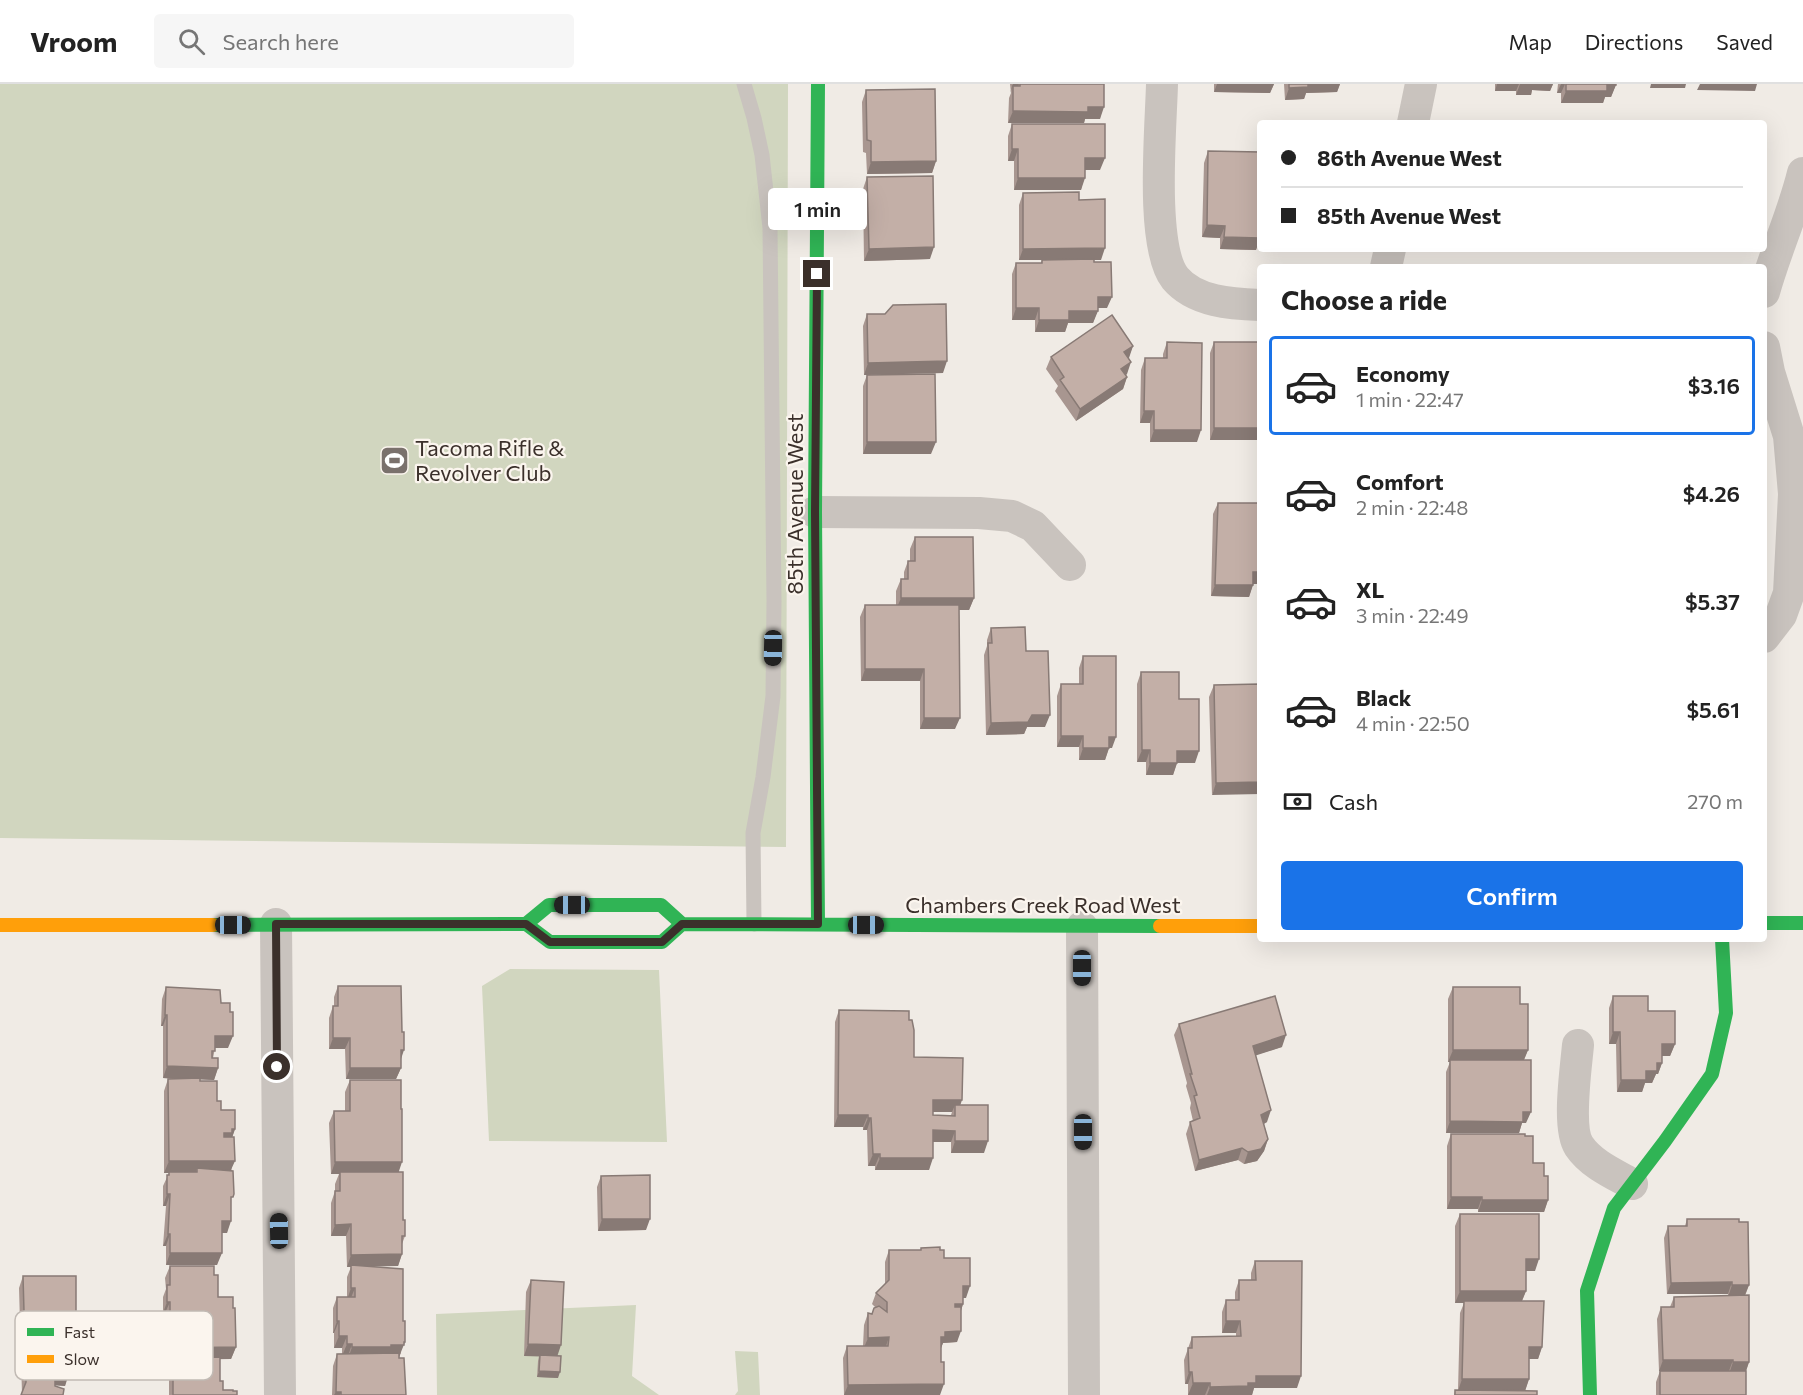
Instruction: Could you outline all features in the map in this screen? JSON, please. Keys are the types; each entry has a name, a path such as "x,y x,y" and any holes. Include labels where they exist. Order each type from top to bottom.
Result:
{"street":[{"name":"85th Avenue West","path":"818,84 815,512 818,924"},
{"path":"1162,84 1160,219 1165,255 1176,279 1185,287 1210,299 1257,305"},
{"path":"1414,120 1421,84"},
{"path":"1767,280 1803,173"},
{"path":"1767,359 1789,436 1794,494 1789,593 1781,615 1767,634"},
{"path":"815,512 979,513 1012,516 1034,526 1070,565"},
{"path":"0,925 526,924 550,942 662,942 682,924 661,905 549,905 526,924"},
{"path":"1767,923 1803,923"},
{"path":"276,924 280,1395"},
{"name":"Chambers Creek Road West","path":"682,924 1257,926"},
{"path":"1082,927 1084,1395"},
{"path":"1590,1395 1587,1291 1614,1208 1712,1074 1726,1012 1722,942"},
{"path":"1578,1045 1572,1113 1578,1145 1596,1164 1632,1184"}],"lane":[{"path":"744,84 762,154 770,228 774,601 772,696 764,777 753,833 754,924"}],"green space":[{"name":"Tacoma Rifle & Revolver Club","path":"0,84 788,84 786,847 0,838"},
{"path":"510,969 659,970 667,1142 489,1141 482,986"},
{"path":"636,1305 632,1376 659,1395 437,1395 436,1314"},
{"path":"735,1351 758,1352 760,1395 735,1395 738,1391"}],"building":[{"path":"1020,84 1104,84 1104,107 1088,107 1088,112 1013,111 1013,86 1020,86"},
{"path":"1289,84 1308,84 1308,87 1289,88"},
{"path":"1566,84 1616,85 1607,85 1607,91 1566,91"},
{"path":"935,89 936,161 871,162 871,141 867,140 866,90"},
{"path":"1012,124 1105,124 1105,158 1085,158 1085,178 1018,178 1018,149 1012,149"},
{"path":"1208,151 1257,152 1257,238 1224,237 1225,226 1207,225"},
{"path":"933,176 934,247 869,249 867,177"},
{"path":"1079,192 1079,200 1105,199 1105,248 1023,249 1023,193"},
{"path":"1094,259 1094,262 1111,262 1112,297 1098,297 1098,311 1069,311 1069,320 1039,320 1039,308 1016,308 1016,263"},
{"path":"946,304 947,361 868,363 867,314 885,314 893,305"},
{"path":"1112,315 1133,346 1124,352 1131,362 1121,369 1127,377 1080,409 1060,380 1064,377 1051,357"},
{"path":"1167,342 1202,343 1201,430 1154,430 1154,411 1144,411 1145,358 1167,358"},
{"path":"1214,342 1257,342 1257,428 1214,428"},
{"path":"935,374 936,442 867,442 867,375"},
{"path":"1218,503 1257,503 1257,572 1253,572 1253,585 1215,585"},
{"path":"915,537 973,537 974,598 901,598 901,579 908,579 908,561 915,561"},
{"path":"865,605 959,605 960,718 924,718 924,669 865,669"},
{"path":"1025,627 1026,651 1048,651 1050,715 1032,715 1028,722 991,723 988,643 992,643 991,628"},
{"path":"1083,656 1116,656 1116,737 1109,737 1109,748 1083,748 1083,736 1061,736 1061,684 1083,684"},
{"path":"1141,672 1179,672 1179,699 1199,699 1199,751 1177,751 1177,763 1150,763 1150,750 1142,750"},
{"path":"1257,684 1257,782 1216,783 1214,685"},
{"path":"338,986 401,986 404,1050 401,1050 401,1068 350,1068 350,1038 333,1038 333,1006 338,1006"},
{"path":"166,987 220,990 221,1003 230,1003 230,1012 233,1012 233,1036 215,1036 215,1051 212,1051 212,1058 218,1058 218,1068 167,1066"},
{"path":"1453,987 1520,987 1520,1004 1528,1004 1528,1050 1453,1050"},
{"path":"1275,996 1286,1035 1253,1046 1271,1110 1261,1115 1268,1139 1261,1149 1248,1152 1242,1148 1199,1160 1190,1122 1200,1118 1194,1096 1197,1095 1179,1024"},
{"path":"1613,996 1648,996 1648,1011 1675,1011 1675,1044 1662,1044 1662,1063 1657,1063 1657,1071 1646,1071 1646,1080 1621,1080 1620,1032 1613,1032"},
{"path":"839,1010 909,1011 909,1020 912,1020 914,1030 914,1057 963,1058 962,1100 933,1100 933,1115 955,1116 955,1105 988,1105 988,1141 955,1141 955,1131 933,1130 933,1158 880,1158 880,1154 873,1154 871,1118 868,1118 868,1115 838,1115"},
{"path":"1450,1060 1531,1060 1531,1112 1523,1112 1523,1122 1450,1121"},
{"path":"200,1078 200,1081 217,1081 217,1101 221,1101 221,1110 235,1110 235,1129 232,1129 232,1133 224,1133 224,1137 234,1137 235,1161 169,1161 168,1079"},
{"path":"350,1080 401,1080 402,1162 335,1162 334,1111 350,1111"},
{"path":"1451,1134 1525,1134 1525,1136 1533,1136 1533,1163 1544,1163 1544,1176 1548,1176 1548,1200 1482,1200 1482,1197 1451,1197"},
{"path":"197,1168 233,1171 234,1194 231,1197 231,1221 222,1221 222,1253 170,1253 170,1234 168,1234 170,1194 167,1194 167,1175 169,1172 197,1172"},
{"path":"340,1172 403,1172 405,1236 402,1236 402,1254 351,1255 351,1224 335,1225 335,1191 340,1191"},
{"path":"650,1175 650,1219 602,1219 601,1176"},
{"path":"1460,1214 1539,1214 1539,1259 1526,1259 1526,1291 1460,1291"},
{"path":"1687,1219 1739,1219 1739,1222 1748,1222 1749,1285 1732,1285 1732,1282 1671,1283 1668,1226 1687,1226"},
{"path":"940,1247 940,1250 944,1250 944,1258 970,1258 970,1286 963,1286 963,1304 955,1304 955,1307 961,1307 961,1331 945,1332 945,1337 941,1337 944,1384 848,1385 847,1346 888,1346 889,1337 868,1338 868,1313 872,1314 874,1308 879,1306 887,1312 887,1302 876,1293 889,1280 889,1250 921,1250 921,1248"},
{"path":"1255,1261 1302,1261 1301,1376 1256,1376 1256,1383 1248,1383 1248,1386 1210,1387 1210,1383 1193,1383 1192,1372 1189,1372 1188,1348 1192,1348 1192,1337 1241,1336 1240,1321 1226,1321 1226,1300 1239,1300 1239,1280 1256,1280"},
{"path":"351,1265 403,1269 404,1345 352,1347 352,1344 347,1344 347,1336 339,1336 337,1297 355,1297 355,1288 351,1288"},
{"path":"170,1266 214,1266 214,1275 218,1275 218,1297 233,1297 236,1347 213,1347 213,1311 170,1311 170,1302 167,1302 167,1285 170,1285"},
{"path":"23,1276 76,1276 76,1311 24,1311"},
{"path":"531,1280 564,1282 561,1345 528,1344"},
{"path":"1749,1295 1749,1362 1663,1360 1661,1307 1674,1307 1674,1297"},
{"path":"1464,1301 1544,1301 1542,1347 1529,1347 1529,1379 1462,1379"},
{"path":"399,1353 399,1358 404,1358 406,1395 341,1395 341,1392 336,1392 337,1354"},
{"path":"540,1355 561,1356 560,1372 539,1371"},
{"path":"213,1357 220,1357 220,1381 223,1381 223,1390 237,1391 237,1395 173,1395 173,1380 213,1380"},
{"path":"1660,1371 1746,1371 1746,1395 1660,1395"},
{"path":"26,1380 55,1380 55,1386 64,1389 63,1395 21,1395"},
{"path":"1455,1390 1537,1391 1537,1395 1455,1395"}],"traffic: fast":[{"path":"818,84 815,512 818,924"},
{"path":"526,924 549,905 661,905 682,924 1160,926"},
{"path":"1767,923 1803,923"},
{"path":"213,925 526,924 550,942 662,942 682,924"},
{"path":"1590,1395 1587,1291 1614,1208 1712,1074 1726,1013 1722,942"}],"traffic: slow":[{"path":"0,925 213,925"},
{"path":"1160,926 1257,926"}],"place":[{"name":"Tacoma Rifle & Revolver Club","path":"394,461"}],"route":[{"path":"277,1067 276,924 526,924 550,942 662,942 682,924 818,924 815,512 817,274"}]}
